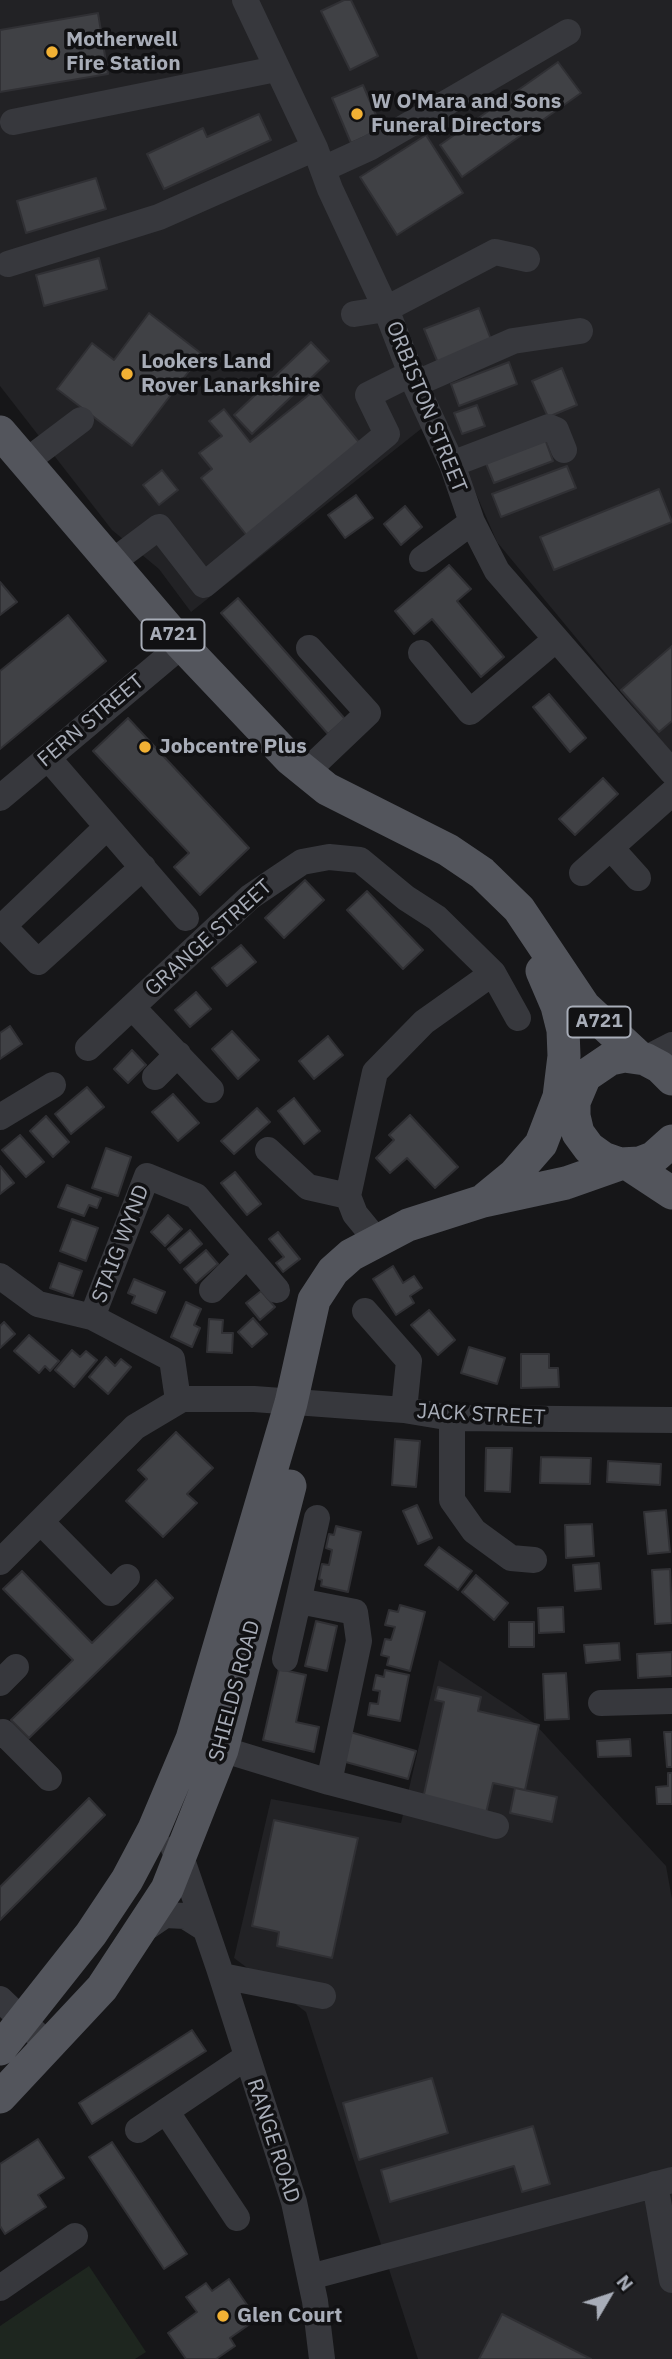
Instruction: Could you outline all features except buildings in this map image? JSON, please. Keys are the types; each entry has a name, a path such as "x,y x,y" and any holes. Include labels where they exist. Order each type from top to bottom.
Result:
{"main road":[{"name":"A721","path":"0,432 182,645 306,772 327,789 369,813 409,829 447,850 501,891 531,925 565,981 605,1028 652,1054"},
{"path":"483,1201 514,1175 541,1144 559,1097 564,1056 557,1006 501,891"},
{"name":"A721","path":"565,981 585,1076"},
{"path":"672,1079 652,1054 610,1059 585,1076 574,1102 578,1133 589,1147 603,1158 624,1164 672,1193"},
{"path":"515,1193 549,1156 574,1116"},
{"name":"SHIELDS ROAD","path":"0,2097 102,1987 144,1930 181,1857 207,1745 263,1580 302,1404 331,1304 378,1242 408,1225 483,1201 566,1183 624,1164 653,1158 672,1141"},
{"name":"SHIELDS ROAD","path":"0,2049 91,1934 127,1880 154,1829 207,1745"}],"street":[{"name":"ORBISTON STREET","path":"245,0 386,309 413,379 452,464 472,522 497,571 672,772"},
{"path":"8,264 159,217 319,158 369,148 568,32"},
{"path":"13,122 276,69"},
{"path":"354,314 386,309 495,252 527,259"},
{"path":"111,563 159,527 204,585 387,433 368,395 513,341 580,331"},
{"path":"24,463 81,420"},
{"path":"452,464 549,427 556,430 564,450"},
{"path":"422,559 472,522"},
{"path":"421,653 470,712 555,640"},
{"name":"FERN STREET","path":"0,797 182,645"},
{"path":"306,772 368,713 309,648"},
{"path":"48,758 186,918"},
{"path":"582,873 672,793"},
{"path":"107,827 3,926 38,962 143,867"},
{"path":"611,848 638,878"},
{"name":"GRANGE STREET","path":"88,1048 250,897 302,862 329,857 360,860 406,898 437,918 493,973 517,1018"},
{"path":"378,1242 355,1214 348,1196 375,1072 424,1022 493,973"},
{"name":"GRANGE STREET","path":"132,1007 211,1090"},
{"path":"155,1077 178,1054"},
{"path":"0,1117 53,1085"},
{"path":"268,1150 308,1187 348,1196"},
{"name":"STAIG WYND","path":"92,1317 147,1176 196,1196 277,1290"},
{"path":"212,1290 247,1255"},
{"path":"0,1562 135,1427 178,1400 172,1359 92,1317 38,1304 4,1284"},
{"path":"365,1311 409,1361 404,1410"},
{"name":"JACK STREET","path":"178,1400 254,1399 404,1410 452,1418 672,1420"},
{"path":"452,1418 452,1500 474,1531 511,1558 534,1560"},
{"path":"285,1659 317,1518"},
{"path":"41,1522 111,1593 127,1577"},
{"path":"299,1601 355,1612 359,1641 329,1782"},
{"path":"601,1703 672,1701"},
{"path":"0,1735 3,1732 49,1777"},
{"path":"207,1745 329,1782 496,1826"},
{"name":"RANGE ROAD","path":"154,1829 181,1857 294,2202 310,2277 321,2359"},
{"path":"144,1930 165,1915 184,1916 204,1928"},
{"path":"222,1976 323,1996"},
{"path":"0,1999 49,2046"},
{"path":"138,2130 245,2058"},
{"path":"166,2111 237,2218"},
{"path":"310,2277 664,2182 672,2280"},
{"path":"0,2288 75,2236"}],"shaded area":[{"path":"0,0 672,0 672,754 497,542 441,413 191,612 159,569 112,530 0,386"},
{"path":"439,1660 534,1723 666,1866 672,1899 672,2359 418,2359 306,2012 234,1958 271,1799 401,1823"},
{"path":"89,2266 146,2352 135,2359 0,2359 0,2326"}],"place":[{"name":"Motherwell Fire Station","path":"52,52"},
{"name":"W O'Mara and Sons Funeral Directors","path":"357,114"},
{"name":"Lookers Land Rover Lanarkshire","path":"127,374"},
{"name":"Jobcentre Plus","path":"145,747"},
{"name":"Glen Court","path":"223,2316"}]}
